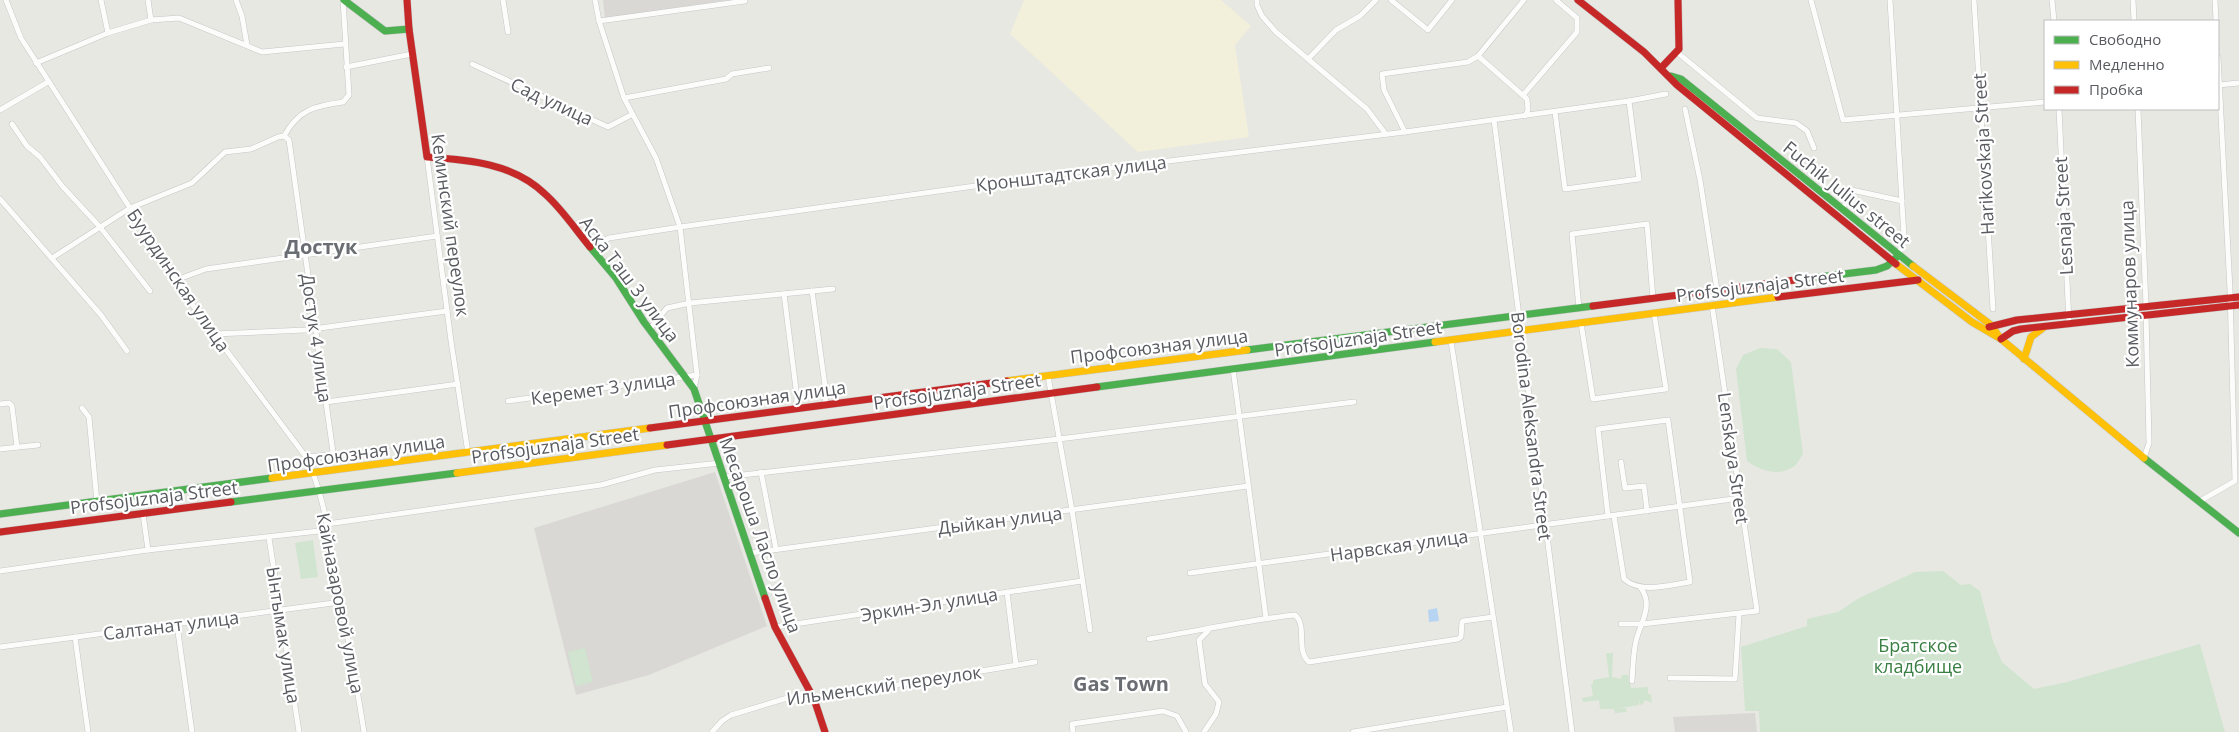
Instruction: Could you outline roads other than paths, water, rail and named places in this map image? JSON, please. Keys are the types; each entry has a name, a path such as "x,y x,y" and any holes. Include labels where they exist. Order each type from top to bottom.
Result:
{"street":[{"name":"Буурдинская улица","path":"6,0 21,38 36,63 176,280 306,457 314,474"},
{"path":"101,0 108,33"},
{"path":"148,0 151,20"},
{"path":"236,0 242,16 247,45"},
{"path":"343,0 385,31 409,29"},
{"path":"52,258 130,208 192,183 225,152 251,149 284,136 297,117 315,106 344,102 348,95 343,0"},
{"name":"Кеминский переулок","path":"407,0 412,54 468,453"},
{"path":"503,0 508,32"},
{"path":"595,0 599,21 624,98 631,115 656,158 680,227 697,375 694,389"},
{"path":"1257,0 1262,16 1276,32 1367,109 1385,133"},
{"path":"1308,59 1336,30 1360,16 1376,0"},
{"path":"1391,0 1428,30 1452,0"},
{"path":"1405,132 1384,90 1382,74 1468,62 1478,56 1524,0"},
{"path":"1522,95 1577,32 1577,18 1556,0"},
{"name":"Fuchik Julius street","path":"1578,0 1671,76 1681,80 1898,255 1991,325 2001,339 2024,359 2239,533"},
{"path":"1661,68 1678,53 1680,41 1678,0"},
{"path":"1811,0 1843,120 2044,102"},
{"path":"1890,0 1904,237 1898,255"},
{"name":"Harikovskaja Street","path":"1974,0 1992,309"},
{"path":"2052,0 2054,20"},
{"path":"2133,0 2134,20"},
{"path":"2215,0 2216,20"},
{"path":"599,21 746,1"},
{"path":"36,63 108,33 151,20 179,18 262,52 344,44"},
{"path":"1678,53 1757,118 1796,123 1807,131 1814,148"},
{"path":"346,67 412,54"},
{"path":"1478,56 1522,95 1529,104 1525,116"},
{"name":"Сад улица","path":"472,64 608,127 631,115"},
{"path":"624,98 726,79 732,74 770,68"},
{"name":"Fuchik Julius street","path":"1671,76 1677,85 1892,261 1985,331 2001,339"},
{"path":"0,110 48,82"},
{"path":"2219,85 2239,84"},
{"name":"Кронштадтская улица","path":"591,248 609,238 680,227 1047,176 1555,112 1666,94"},
{"path":"1555,112 1565,189 1639,179 1629,101"},
{"path":"2200,501 2237,480 2219,103"},
{"path":"1685,109 1700,180 1717,290"},
{"name":"Lesnaja Street","path":"2059,110 2069,323"},
{"name":"Коммунаров улица","path":"2138,110 2146,306 2149,444 2144,458"},
{"name":"Borodina Aleksandra Street","path":"1494,120 1519,332 1572,732"},
{"path":"12,124 27,146 40,157 63,187 100,227 150,292"},
{"name":"Достук 4 улица","path":"284,136 289,140 333,452 329,456 306,457"},
{"name":"Аска Таш 3 улица","path":"427,157 487,162 511,170 532,182 546,194 616,278 649,330 694,389"},
{"path":"1842,210 1852,190 1902,200"},
{"path":"0,199 100,315 127,351"},
{"path":"1579,308 1572,234 1647,224 1652,298"},
{"path":"176,280 206,269 437,236"},
{"name":"Профсоюзная улица","path":"0,514 825,405 1876,270 1887,266 1898,255"},
{"name":"Profsojuznaja Street","path":"0,532 319,492 1712,305 1918,280"},
{"path":"649,330 667,308 690,303 833,289"},
{"path":"812,291 826,393 825,405"},
{"path":"784,294 797,397 796,409"},
{"path":"2001,339 2013,331 2230,302 2239,297"},
{"path":"1985,331 1991,325 2068,314 2146,306 2230,302 2239,305"},
{"name":"Lenskaya Street","path":"1712,305 1757,611 1739,614"},
{"path":"214,334 316,329 447,311"},
{"path":"1581,323 1593,399 1666,389 1654,313"},
{"path":"2024,359 2031,337 2047,326"},
{"path":"1451,341 1511,732"},
{"path":"1233,370 1266,618"},
{"name":"Керемет 3 улица","path":"508,401 697,375"},
{"path":"1048,376 1072,510 1090,630"},
{"path":"326,402 458,384"},
{"name":"Месароша Ласло улица","path":"694,389 775,627 814,699 825,732"},
{"path":"725,477 1060,439 1354,402"},
{"path":"0,404 9,403 12,406 17,447"},
{"path":"82,408 89,417 97,502"},
{"path":"1668,420 1680,507 1690,582 1641,588 1631,585 1624,579 1611,516 1598,429 1668,420"},
{"path":"0,449 38,445"},
{"path":"1622,462 1625,488 1644,486 1647,511"},
{"path":"327,524 602,485 654,470 720,463"},
{"path":"760,472 776,549"},
{"name":"Кайназаровой улица","path":"314,474 327,524 364,732"},
{"name":"Дыйкан улица","path":"751,553 1248,486"},
{"name":"Нарвская улица","path":"1190,573 1740,498"},
{"path":"143,514 148,550"},
{"path":"0,571 148,550 270,538 328,530"},
{"name":"Ынтымак улица","path":"270,538 299,732"},
{"name":"Эркин-Эл улица","path":"775,627 1082,580"},
{"path":"1632,680 1635,646 1645,617 1646,600 1641,588"},
{"path":"1006,592 1016,665"},
{"name":"Салтанат улица","path":"0,647 342,602"},
{"path":"1621,624 1642,624 1739,614 1735,679 1670,678"},
{"path":"1150,639 1210,630 1266,618 1298,616 1303,655 1309,662 1458,640 1461,638 1462,622 1493,617"},
{"path":"177,625 192,732"},
{"path":"1204,732 1216,714 1219,702 1205,684 1199,649 1199,640 1210,630"},
{"path":"75,637 88,732"},
{"name":"Ильменский переулок","path":"712,732 722,721 731,715 804,693 814,699 1035,662"},
{"path":"1353,732 1507,706"},
{"path":"1073,732 1072,724 1163,711 1177,716 1186,732"}],"water":[{"path":"1437,608 1439,621 1429,622 1428,610"}],"district":[{"name":"Достук","path":"321,246"},
{"name":"Gas Town","path":"1121,683"}],"park label":[{"name":"Братское кладбище","path":"1918,655"}]}
